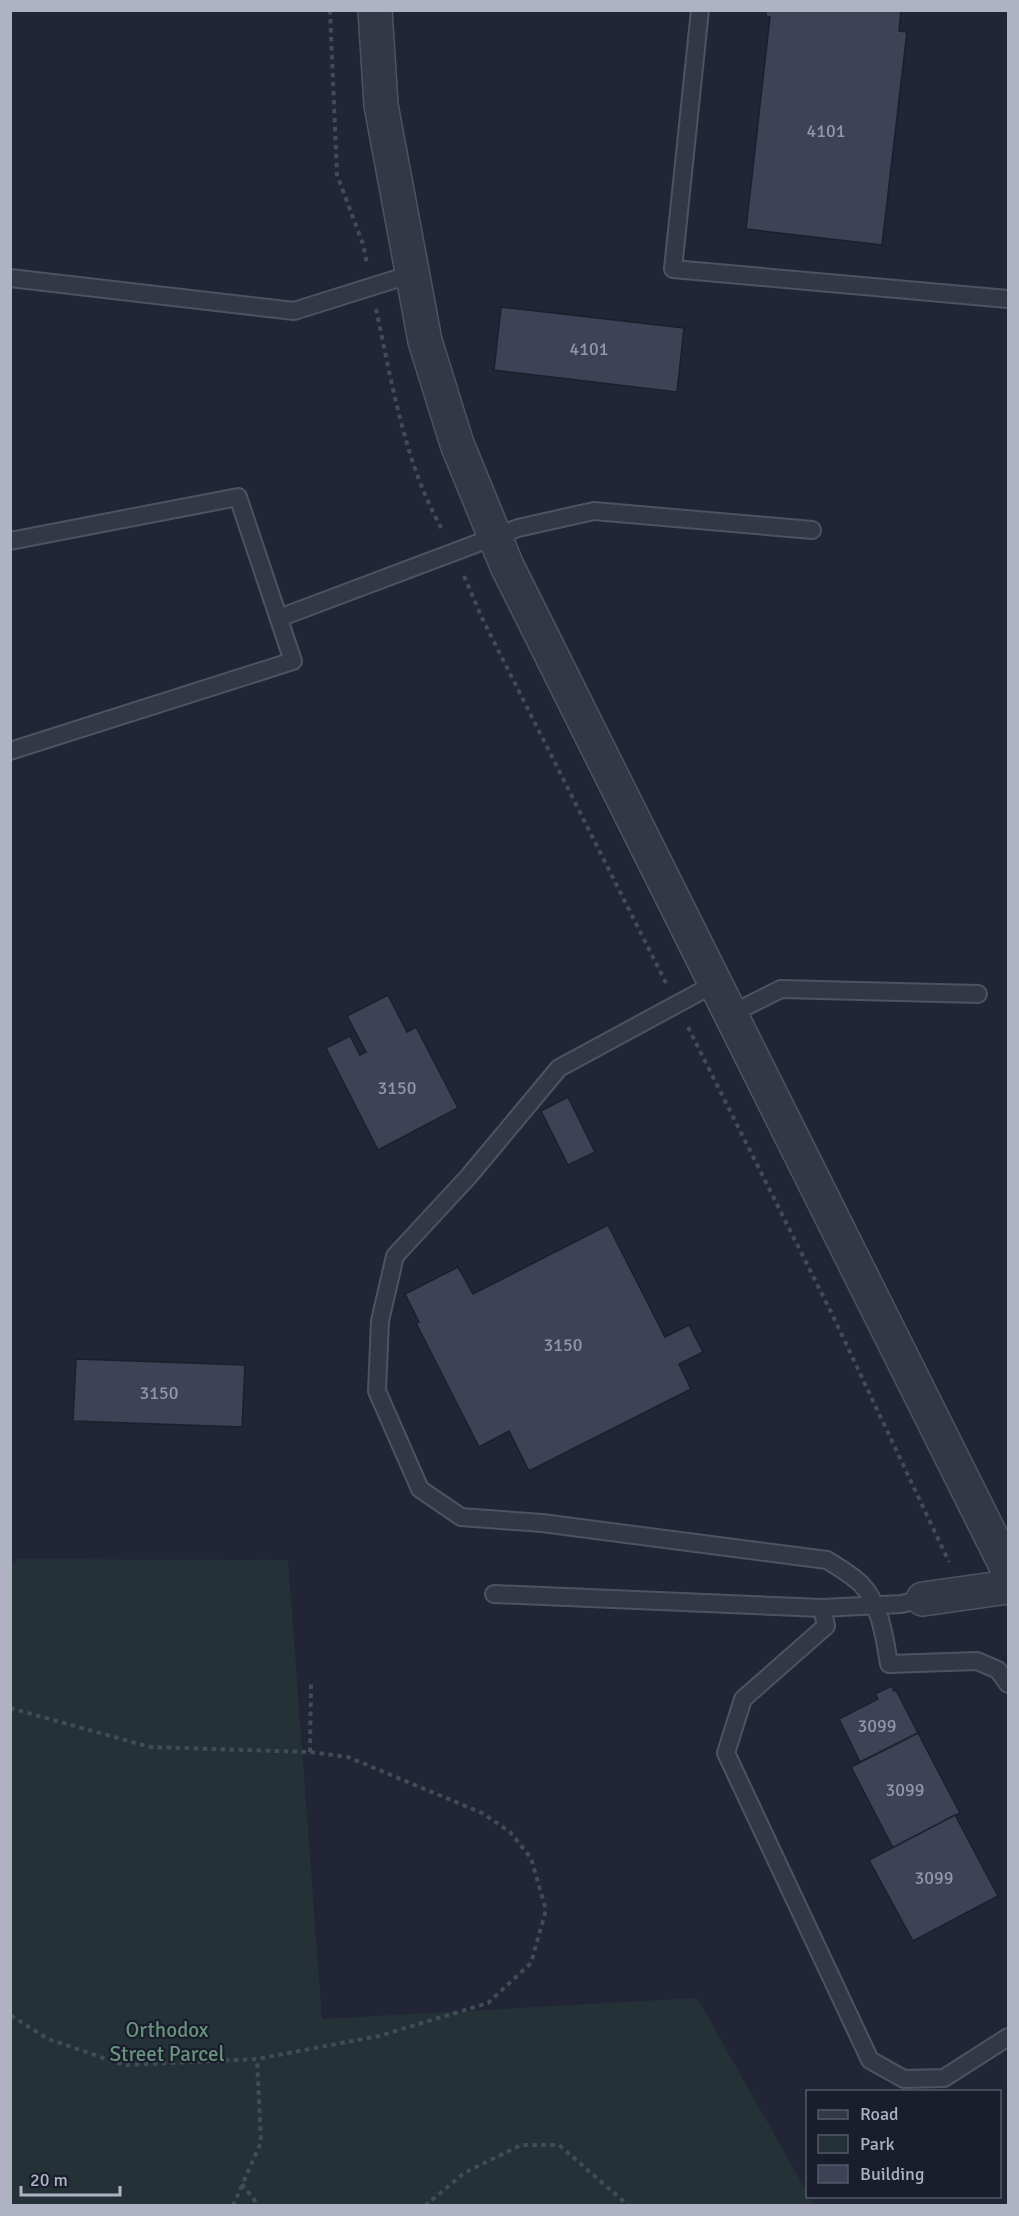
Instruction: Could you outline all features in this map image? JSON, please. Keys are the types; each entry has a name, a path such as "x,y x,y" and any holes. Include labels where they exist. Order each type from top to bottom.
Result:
{"street":[{"path":"375,10 381,105 425,341 453,433 495,537 507,566 1008,1570"},
{"path":"923,1599 1008,1587"}],"lane":[{"path":"700,10 673,269 1008,299"},
{"path":"10,278 294,311 412,274"},
{"path":"10,541 238,497 293,661 10,751"},
{"path":"279,618 518,528 594,511 812,530"},
{"path":"716,983 559,1068 469,1176 395,1256 380,1321 377,1392 420,1489 461,1517 542,1523 826,1560 862,1585 873,1603 885,1638 889,1664 977,1661 998,1670 1008,1684"},
{"path":"731,1014 782,989 978,994"},
{"path":"494,1594 822,1608 873,1603 901,1604 923,1599"},
{"path":"822,1608 826,1626 743,1699 726,1753 870,2060 904,2079 944,2078 1008,2037"}],"path":[{"path":"750,1151 756,1148"},
{"path":"310,1752 311,1681"},
{"path":"10,1708 150,1747 310,1752 348,1757 482,1813 510,1832 531,1857 546,1910 531,1963 488,2003 379,2036 257,2059 124,2064 48,2039 10,2015"},
{"path":"233,2205 261,2142 257,2059"},
{"path":"425,2205 464,2173 521,2145 559,2145 629,2205"},
{"path":"242,2184 259,2205"}],"green space":[{"name":"Orthodox Street Parcel","path":"18,1559 288,1560 322,2019 697,1998 806,2190 806,2198 810,2198 815,2205 11,2205 10,1565"}],"building":[{"path":"901,10 899,31 907,32 882,245 746,229 770,17 766,16 766,11"},
{"path":"501,307 684,328 677,392 494,370"},
{"path":"388,995 407,1032 416,1027 458,1108 378,1150 326,1048 350,1036 360,1055 366,1052 347,1016"},
{"path":"568,1097 595,1152 568,1165 541,1111"},
{"path":"608,1225 665,1337 689,1325 703,1352 679,1364 691,1389 529,1471 509,1431 479,1447 416,1323 419,1322 405,1294 458,1267 473,1294"},
{"path":"76,1359 245,1365 242,1427 73,1421"},
{"path":"892,1686 918,1733 860,1762 839,1719 878,1699 875,1694"},
{"path":"918,1733 960,1813 893,1848 851,1767"},
{"path":"955,1815 998,1896 913,1941 869,1860"}]}
